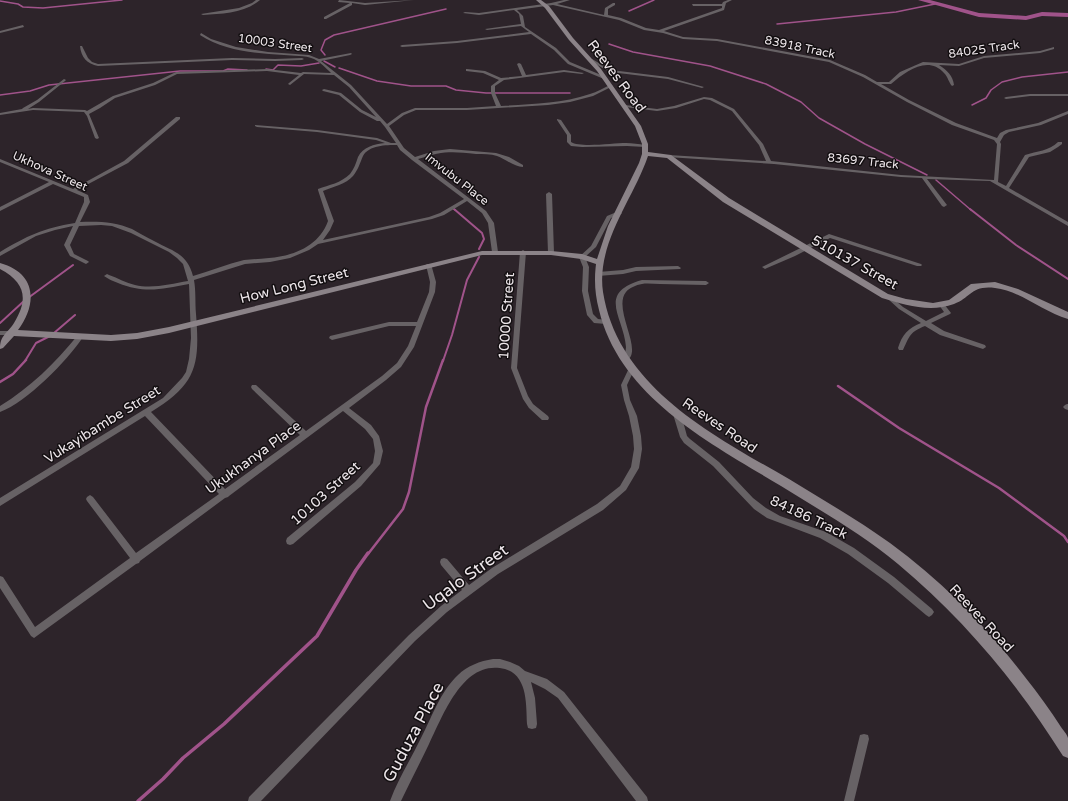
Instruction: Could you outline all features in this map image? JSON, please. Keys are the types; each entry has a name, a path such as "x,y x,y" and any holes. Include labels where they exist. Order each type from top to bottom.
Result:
{"street":[{"path":"203,14 244,8 258,0"},
{"path":"339,1 352,4 412,0"},
{"path":"465,13 483,13 568,0"},
{"path":"659,32 722,9 724,7 724,2 730,0"},
{"path":"325,18 352,4"},
{"path":"520,12 541,4"},
{"name":"83918 Track","path":"541,4 606,16 645,29 683,38 717,40 824,60 839,65 877,83 954,124 993,137 998,141"},
{"name":"Reeves Road","path":"541,4 591,60 625,106 644,138 645,150 604,248 598,274 599,298 606,322 632,368 654,393 677,414 710,438 873,538 924,578 959,611 1014,674 1068,751"},
{"path":"606,16 606,9 614,4"},
{"path":"693,5 724,5"},
{"path":"514,8 520,12 523,21 522,25 524,28 554,48 569,63 605,80"},
{"path":"488,29 522,25"},
{"path":"0,32 23,26"},
{"name":"10003 Street","path":"201,34 209,40 238,48 314,57 350,86 388,129"},
{"path":"402,46 450,43 535,34"},
{"path":"82,46 84,58 88,62 92,64 106,65 232,59 285,60 314,57"},
{"name":"84025 Track","path":"892,82 898,75 921,64 930,63 959,65 984,57 1040,52 1053,48"},
{"path":"319,60 350,54"},
{"path":"591,60 610,71 668,78 702,87"},
{"path":"930,63 938,66 947,74 951,79 952,85"},
{"path":"519,64 525,77"},
{"path":"0,114 37,109 79,110 87,113 114,97 150,86 176,73 267,70 302,74 336,74"},
{"path":"467,70 484,72 504,79 568,71 605,80"},
{"path":"290,84 302,74"},
{"path":"499,107 493,93 493,86 504,79"},
{"path":"22,110 38,101 64,80"},
{"path":"388,129 405,112 415,110 449,110 541,105 570,101 592,95 605,80"},
{"path":"877,83 887,84 892,82"},
{"path":"888,90 892,82"},
{"path":"324,90 340,94 360,111 381,121"},
{"path":"1006,98 1030,94 1068,95"},
{"path":"625,106 657,110 675,107 704,98 711,99 733,110 761,145 769,163"},
{"path":"996,182 998,141 1002,134 1008,131 1039,124 1068,112"},
{"path":"87,113 97,138"},
{"path":"74,190 126,162 178,118"},
{"path":"559,120 569,135 569,142 573,145 607,146 632,144 645,150"},
{"path":"257,126 317,131 377,139 391,144"},
{"name":"Imvubu Place","path":"388,129 397,144 414,159 467,199 488,217 491,223 495,252"},
{"path":"1007,188 1027,156 1050,151 1055,149 1060,143"},
{"path":"315,244 326,232 331,221 320,190 348,178 356,168 366,150 380,145 397,144"},
{"path":"414,159 434,152 450,150 496,154 521,166"},
{"name":"83697 Track","path":"645,150 670,156 769,163 923,177 984,179 996,182 1068,224"},
{"name":"510137 Street","path":"670,156 722,197 866,286 890,298 923,306 942,305 958,298 974,286 995,285 1019,292 1068,316"},
{"name":"Ukhova Street","path":"0,160 86,196 88,200 76,225"},
{"path":"923,177 944,205"},
{"path":"0,209 54,182"},
{"path":"549,194 551,253"},
{"path":"108,276 141,288 155,288 190,281 247,261 285,257 302,251 315,244 430,218 442,214 467,199"},
{"path":"606,322 596,321 590,315 585,291 586,267 582,257 593,247 608,217 619,213"},
{"name":"Vukayibambe Street","path":"0,254 40,232 76,225 110,224 122,227 178,256 187,266 190,281 193,324 193,359 189,372 185,379 165,400 0,502"},
{"path":"76,225 67,246 72,255 86,262"},
{"path":"765,267 806,249 825,238 833,236 919,265"},
{"name":"How Long Street","path":"12,333 111,338 137,336 193,324 476,254 495,252 551,253 582,257 600,263"},
{"name":"10000 Street","path":"523,252 514,368 525,397 531,406 545,418"},
{"name":"Ukukhanya Place","path":"0,580 34,633 225,495 400,365 409,352 433,288 429,265"},
{"path":"0,266 8,269 20,277 24,281 28,291 26,309 12,333 0,346"},
{"path":"598,274 624,272 636,269 678,268"},
{"path":"626,359 629,347 619,312 620,295 624,289 633,284 642,282 706,283"},
{"path":"890,298 901,308 948,336 983,347"},
{"path":"901,348 902,339 906,334 925,323 948,314 942,305"},
{"path":"332,338 389,324 420,324"},
{"path":"0,333 12,333"},
{"path":"0,409 46,377 80,337"},
{"name":"Uqalo Street","path":"252,801 412,638 444,609 495,571 600,507 623,488 632,475 637,458 637,436 624,385 632,368"},
{"path":"254,387 305,435"},
{"name":"10103 Street","path":"290,541 358,484 376,464 379,451 376,438 368,427 343,407"},
{"path":"146,412 225,495"},
{"name":"84186 Track","path":"677,414 684,437 687,441 714,462 762,511 822,535 852,551 892,580 929,612"},
{"path":"90,499 136,560"},
{"path":"444,562 468,591"},
{"name":"Guduza Place","path":"395,801 442,707 456,684 478,668 493,662 514,667 523,675 548,684 562,695 643,801"},
{"path":"523,675 528,683 532,724"},
{"path":"849,801 864,739"}],"waterway":[{"path":"0,1 18,4 23,7 43,8 122,0"},
{"path":"629,11 654,0"},
{"path":"922,0 979,15 1026,18 1042,14 1068,15"},
{"path":"777,24 896,12 935,4"},
{"path":"325,55 321,50 325,40 334,35 446,9"},
{"path":"609,44 633,52 710,66 766,84 801,102 819,118 865,144 927,175"},
{"path":"324,61 335,67"},
{"path":"266,69 273,70 278,65 301,66 319,63"},
{"path":"339,68 377,81 411,86 446,86 456,90 486,93 570,93"},
{"path":"0,95 30,91 49,85 180,71 223,71 228,69 247,70"},
{"path":"972,105 986,98 991,90 1002,82 1022,77 1068,72"},
{"path":"936,180 971,210"},
{"path":"455,210 454,209 482,233 484,239 479,249"},
{"path":"970,209 1016,245 1068,279"},
{"path":"443,361 452,335 467,280 479,257"},
{"path":"28,298 73,265"},
{"path":"0,323 24,301"},
{"path":"54,333 75,315"},
{"path":"25,361 36,343 50,336"},
{"path":"0,382 13,374 26,360"},
{"path":"368,554 403,509 409,492 426,407 443,360"},
{"path":"838,386 899,428 999,488 1064,536 1068,542"},
{"path":"138,801 163,779 183,758 224,724 317,636 356,570 368,553"}]}
